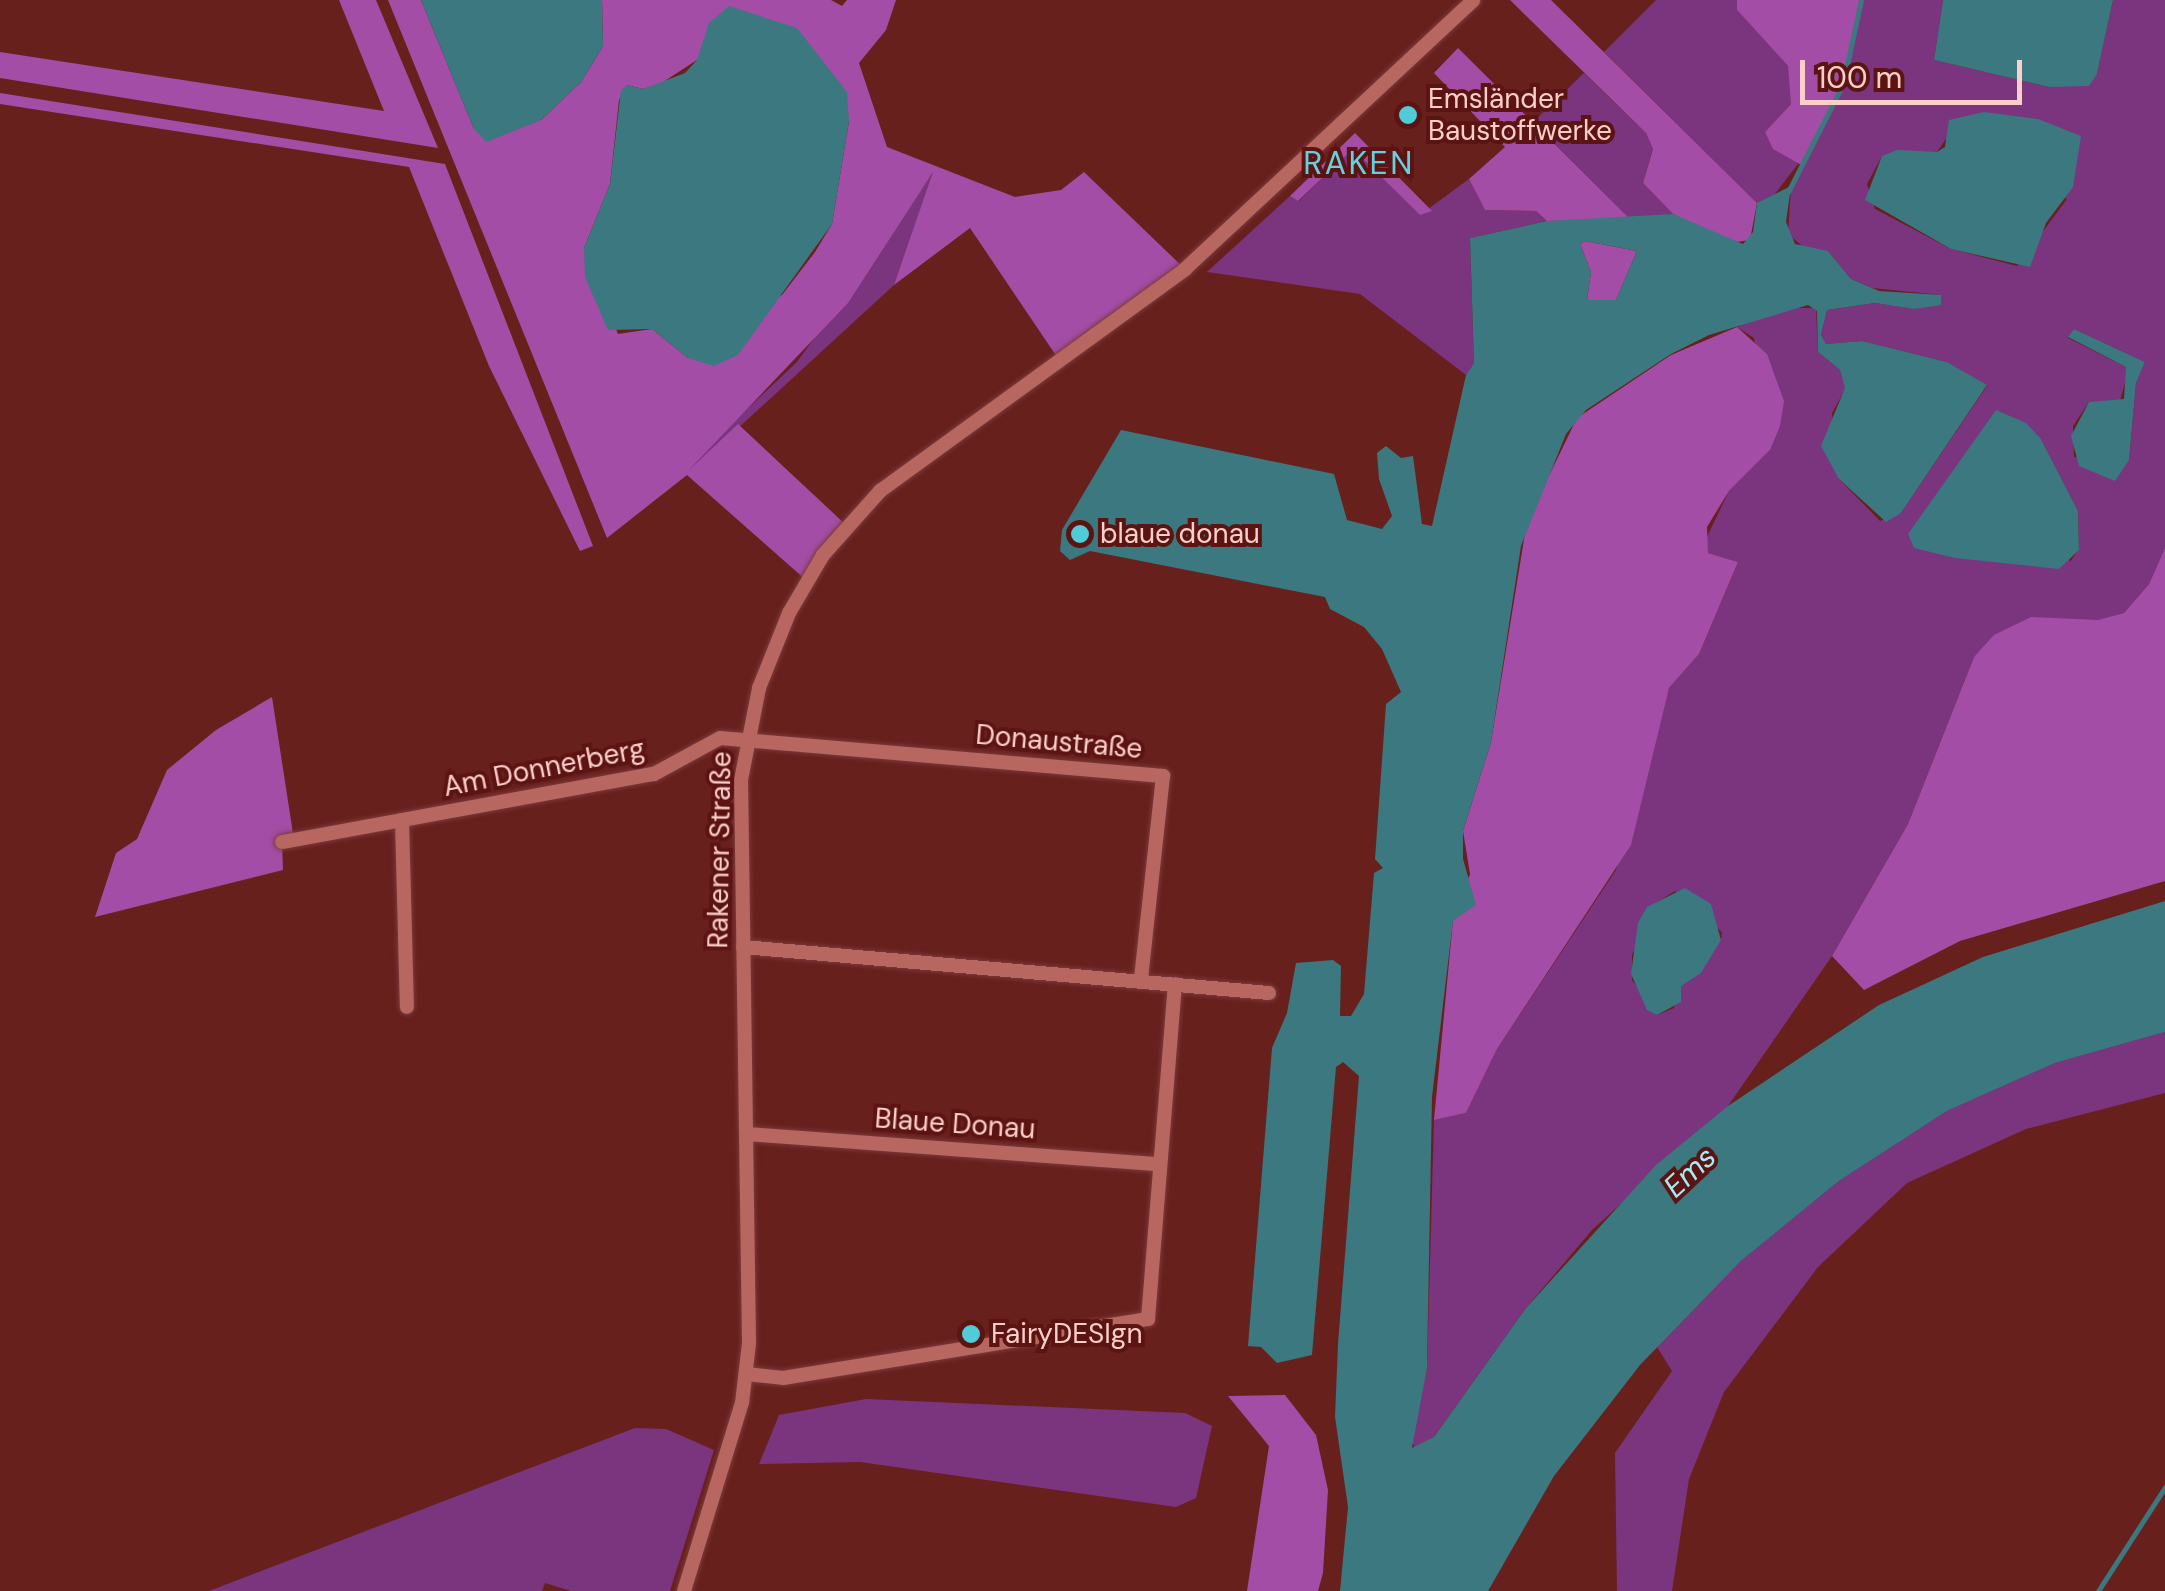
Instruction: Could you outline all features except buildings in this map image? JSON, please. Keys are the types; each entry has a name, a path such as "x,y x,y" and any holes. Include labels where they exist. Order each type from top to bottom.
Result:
{"street":[{"name":"Rakener Straße","path":"684,1591 724,1471 746,1374 748,1134 741,780 747,738 789,613 858,514 904,471 1185,268 1473,0"},
{"name":"Am Donnerberg","path":"282,842 654,774 703,743 747,738"},
{"name":"Donaustraße","path":"747,738 1163,776 1140,980"},
{"path":"402,820 407,1007"},
{"path":"743,947 1269,993"},
{"path":"746,1374 783,1378 1148,1319 1175,984"},
{"name":"Blaue Donau","path":"748,1134 1159,1164"}],"shaded area":[{"path":"339,0 376,0 438,148 0,78 0,52 384,111"},
{"path":"388,0 421,0 474,129 541,120 581,82 603,46 602,0 831,0 842,6 847,0 896,0 886,30 859,63 887,147 1015,197 1061,190 1084,172 1185,269 1059,360 970,228 894,285 933,172 848,303 688,471 738,424 846,525 807,581 687,475 607,538","holes":["697,60 849,121 832,224 782,295 688,358 652,329 618,334 584,248 610,184 619,100 627,85 643,89 660,84"]},
{"path":"1510,0 1551,0 1757,203 1750,240 1730,243 1673,214 1643,183 1653,149 1646,133"},
{"path":"1656,0 1737,0 1737,10 1788,66 1795,90 1791,104 1765,132 1798,164 1770,200 1757,203 1604,52"},
{"path":"1737,0 1861,0 1843,84 1801,165 1773,149 1765,132 1791,104 1788,66 1737,10"},
{"path":"1861,0 1943,0 1934,60 2049,87 2097,74 2113,0 2165,0 2165,548 2149,584 2124,613 1974,657 1908,824 1832,956 1728,1106 1592,1230 1526,1308 1434,1437 1415,1449 1411,1438 1427,1368 1434,1120 1466,1113 1497,1049 1616,870 1669,688 1699,654 1738,562 1708,553 1704,543 1729,491 1770,450 1754,338 1737,327 1787,308 1816,308 1818,352 1840,370 1846,388 1832,413 1839,479 1880,521 1901,513 1987,386 1947,362 1862,341 1826,344 1821,335 1827,310 1875,303 1915,309 1941,295 1872,288 1851,279 1828,251 1807,250 1788,234 1791,186 1843,84","holes":["1948,136 2067,199 2017,266 1951,249 1875,209 1867,184 1882,156 1937,152","2074,329 2145,362 2136,383 2129,460 2074,457 2073,426 2089,402 2119,404 2127,376 2126,367 2068,338","2041,439 2078,511 2079,549 2070,562","1675,891 1722,932 1721,940 1680,986 1674,1008 1657,1015 1632,980 1632,955 1656,903"]},
{"path":"1458,48 1630,219 1547,221 1536,211 1485,210 1469,179 1505,147 1434,73"},
{"path":"1584,73 1646,133 1653,148 1643,183 1673,214 1630,219 1533,122"},
{"path":"0,93 445,164 593,546 580,551 489,366 409,167 0,104"},
{"path":"1355,133 1432,211 1420,215 1353,149 1298,201 1290,196"},
{"path":"1353,148 1420,215 1469,179 1485,210 1536,211 1547,221 1470,238 1474,363 1466,375 1360,294 1207,272 1290,196 1299,201"},
{"path":"937,167 894,285 687,475 696,457 797,362"},
{"path":"1585,241 1637,251 1616,300 1587,300 1591,272 1580,244"},
{"path":"1737,327 1767,354 1784,401 1780,426 1770,450 1729,491 1707,527 1708,553 1738,562 1699,654 1669,688 1631,845 1497,1049 1466,1113 1434,1120 1453,920 1470,874 1463,831 1491,742 1527,521 1577,418 1671,355"},
{"path":"2165,548 2165,881 1960,941 1864,990 1832,956 1908,824 1974,657 1994,635 2031,617 2098,620 2124,613 2149,584"},
{"path":"272,697 294,840 282,842 283,870 95,917 116,853 137,839 167,770 216,730"},
{"path":"2165,1032 2165,1093 2026,1129 1907,1183 1818,1267 1724,1392 1689,1479 1672,1591 1617,1591 1615,1453 1672,1371 1657,1347 1741,1261 1839,1181 1947,1111 2055,1063"},
{"path":"1285,1395 1316,1435 1328,1490 1323,1573 1318,1591 1247,1591 1269,1446 1228,1396"},
{"path":"866,1399 1185,1413 1212,1426 1196,1498 1176,1507 860,1462 759,1464 779,1415"},
{"path":"635,1428 666,1429 714,1450 670,1591 571,1591 545,1583 542,1591 209,1591"}],"water":[{"path":"421,0 602,0 603,46 581,82 541,120 486,142 474,129"},
{"path":"1943,0 2113,0 2097,74 2089,86 2049,87 1934,60"},
{"path":"729,6 797,28 847,92 849,121 832,224 738,355 714,366 688,358 652,329 608,330 585,277 584,248 610,184 621,90 627,85 643,89 685,73 697,60 709,23"},
{"path":"1984,112 2038,119 2081,136 2073,187 2046,223 2030,267 1951,249 1865,200 1882,156 1897,150 1937,152 1945,147 1949,120"},
{"name":"Ems","path":"1791,186 1786,222 1795,244 1828,251 1851,279 1879,291 1941,295 1941,305 1914,309 1875,303 1827,310 1821,335 1826,344 1862,341 1947,362 1987,385 1901,513 1886,522 1839,479 1821,446 1845,388 1840,370 1818,352 1817,311 1808,305 1709,335 1671,354 1586,410 1566,434 1521,546 1491,742 1463,831 1463,859 1476,905 1453,921 1432,1097 1427,1368 1412,1448 1434,1437 1526,1308 1656,1165 1728,1106 1879,1005 1983,957 2165,901 2165,1032 2055,1063 1947,1111 1839,1181 1741,1261 1640,1365 1554,1476 1488,1591 1340,1591 1348,1507 1335,1417 1359,1076 1343,1062 1336,1067 1312,1355 1277,1363 1261,1347 1248,1346 1272,1048 1287,1013 1296,963 1333,960 1341,966 1340,1016 1351,1016 1364,994 1374,873 1383,868 1375,859 1386,704 1401,692 1382,649 1364,627 1330,609 1325,597 1090,551 1070,560 1060,551 1062,530 1121,430 1334,474 1347,520 1382,529 1392,516 1379,479 1377,453 1386,446 1401,458 1413,456 1422,524 1432,526 1466,375 1474,363 1470,238 1547,221 1673,214 1743,244 1753,232 1757,203","holes":["1585,241 1637,251 1616,300 1587,300 1591,272 1580,244"]},
{"path":"2074,329 2145,362 2136,383 2129,460 2115,481 2079,466 2071,436 2089,402 2124,399 2126,367 2068,337"},
{"path":"1996,410 2026,423 2041,439 2078,511 2079,550 2059,569 1955,558 1914,548 1908,534"},
{"path":"1685,888 1711,904 1721,940 1701,973 1681,986 1681,1002 1657,1015 1647,1010 1631,974 1638,923 1647,907"}],"waterway":[{"path":"1788,192 1843,84 1861,0"},
{"path":"2098,1591 2165,1487"}],"place":[{"name":"Emsländer Baustoffwerke","path":"1408,115"},
{"name":"blaue donau","path":"1080,534"},
{"name":"FairyDESIgn","path":"971,1334"}],"district":[{"name":"RAKEN","path":"1359,163"}]}
